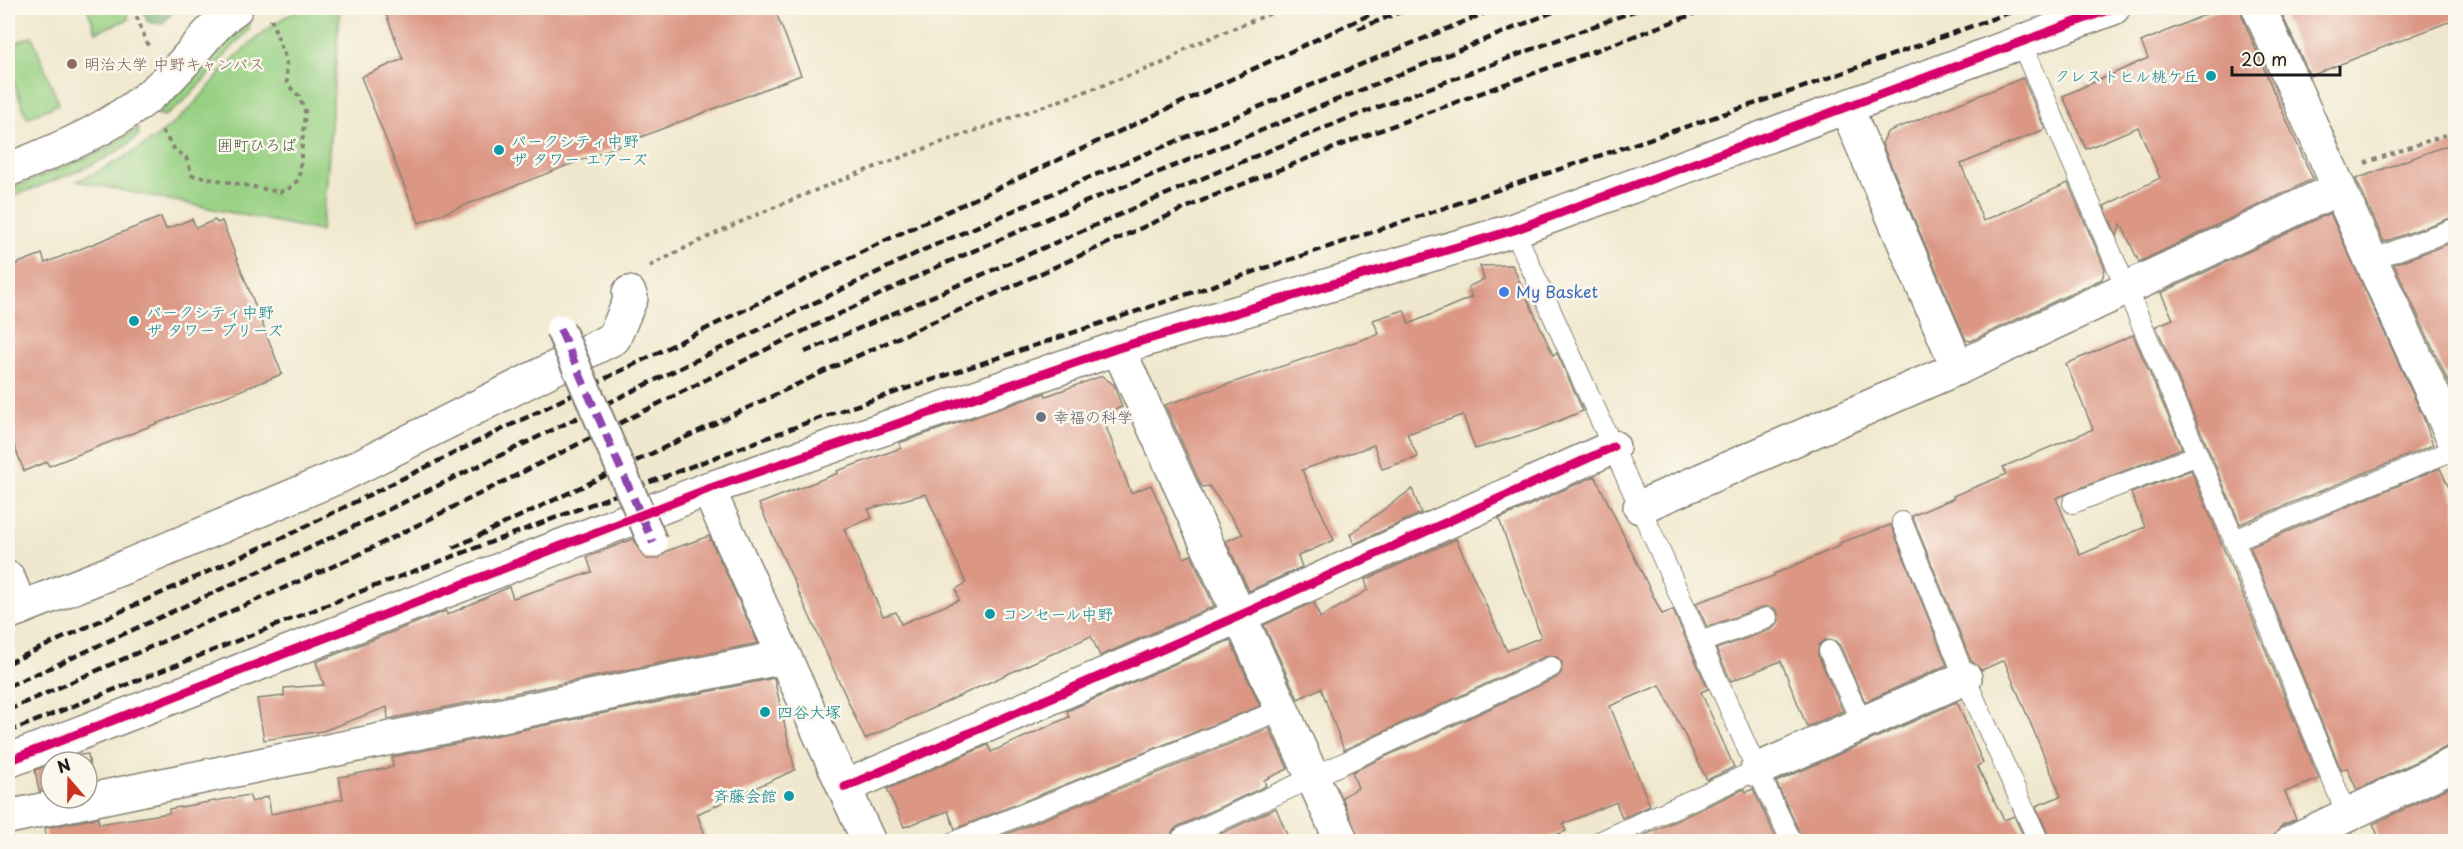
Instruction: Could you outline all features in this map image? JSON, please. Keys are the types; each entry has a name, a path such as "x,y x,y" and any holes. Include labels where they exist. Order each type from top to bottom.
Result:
{"street":[{"path":"8,170 82,140 124,116 166,81 218,23 236,8"},
{"path":"8,761 708,489 1118,348 1514,230 2113,8"},
{"path":"2259,8 2371,260 2453,433"},
{"path":"1846,107 1958,368"},
{"path":"1640,507 1958,368 2127,289 2336,181"},
{"path":"8,578 14,610 190,541 340,476 614,338 631,298 629,293"},
{"path":"560,329 653,543"},
{"path":"1118,348 1342,842"},
{"path":"845,786 1240,615 1613,447"},
{"path":"708,489 869,842"},
{"path":"8,817 784,657"},
{"path":"1757,770 1965,678"},
{"path":"2291,842 2456,763"},
{"path":"8,828 10,842"}],"lane":[{"path":"2021,42 2234,540 2347,815"},
{"path":"2371,260 2456,228"},
{"path":"1514,230 1757,770 1792,842"},
{"path":"2234,540 2453,433"},
{"path":"2073,503 2198,455"},
{"path":"1902,522 1965,678 2038,842"},
{"path":"1701,642 1767,618"},
{"path":"1829,651 1862,723"},
{"path":"1182,838 1551,667"},
{"path":"954,842 1283,709"},
{"path":"1599,842 1757,770"}],"path":[{"path":"133,8 152,55"},
{"path":"629,293 622,280 733,224 871,167 1056,104 1168,61 1188,47 1284,8"},
{"path":"159,128 175,150 186,157 192,175 280,192 290,188 299,179 305,111 299,96 287,84 286,60 271,19"},
{"path":"8,105 20,135"},
{"path":"2336,181 2456,131"}],"green space":[{"path":"87,8 124,8 129,19 96,32"},
{"path":"142,8 177,8 162,24 148,22"},
{"name":"囲町ひろば","path":"300,8 340,8 321,231 77,181 120,160 161,134 201,97 242,51 270,28"},
{"path":"249,21 250,29 197,88 175,109 164,116 157,114 225,43"},
{"path":"32,36 59,104 27,118 8,66 8,46"},
{"path":"138,128 139,135 112,155 8,198 8,190 104,150"}],"building":[{"name":"パークシティ中野 ザ タワー エアーズ","path":"402,8 774,8 801,75 419,223 361,77 403,59 386,14"},
{"path":"2221,8 2241,8 2242,16 2273,90 2313,179 2139,262 2121,224 2117,236 2104,206 2160,178 2138,127 2086,149 2063,96 2148,58 2141,42"},
{"path":"2279,8 2456,8 2456,19 2310,76"},
{"path":"2023,78 2045,129 1961,164 1983,221 2068,183 2105,269 2102,279 1971,341 1966,340 1882,144 1887,132"},
{"path":"2456,142 2456,216 2384,242 2356,179"},
{"path":"2330,213 2424,419 2433,445 2240,524 2156,326 2173,319 2161,293"},
{"name":"パークシティ中野 ザ タワー ブリーズ","path":"161,217 166,229 192,219 196,228 215,220 217,223 222,221 282,374 49,466 47,462 24,471 14,445 8,447 8,267 42,254 45,263"},
{"path":"2456,241 2456,398 2394,264"},
{"path":"1512,265 1553,355 1557,353 1583,411 1537,430 1475,449 1463,415 1407,434 1418,457 1382,469 1374,445 1302,470 1334,540 1298,556 1302,567 1249,591 1226,541 1243,534 1209,486 1202,487 1165,405 1379,334 1373,320 1404,310 1409,324 1472,297 1468,287 1484,279 1480,266"},
{"path":"2133,335 2182,448 2056,498 2080,555 2145,527 2131,493 2191,470 2319,779 2285,792 2296,819 2282,825 2274,836 2263,842 2051,842 2036,806 2061,796 2004,660 1982,670 1971,661 1912,516 2006,474 2003,467 2093,429 2066,364"},
{"path":"1102,376 1114,385 1122,407 1101,413 1131,493 1151,485 1184,558 1191,555 1214,606 1100,656 1091,636 865,739 759,504 838,473 837,471 901,448 899,443 1045,393 1046,396","holes":["926,494 966,583 956,589 959,600 901,624 896,612 883,616 844,529 872,518 868,509"]},
{"path":"2440,468 2456,503 2456,745 2448,746 2357,790 2347,768 2341,770 2250,547"},
{"path":"1595,476 1662,614 1673,610 1708,689 1701,692 1734,767 1707,780 1660,685 1610,706 1650,806 1622,818 1616,802 1563,824 1566,831 1537,842 1360,842 1342,797 1358,788 1352,772 1556,678 1561,673 1562,663 1557,657 1546,656 1344,750 1321,688 1298,699 1264,625 1314,602 1320,618 1368,590 1365,580 1456,539 1507,651 1541,637 1499,519"},
{"path":"1412,489 1421,513 1354,544 1350,534"},
{"path":"1891,525 1947,665 1865,702 1840,646 1835,641 1825,640 1819,645 1818,655 1843,711 1807,727 1781,661 1731,681 1716,649 1772,629 1779,621 1778,613 1774,608 1763,607 1707,627 1696,603 1774,576 1774,574 1840,546 1839,543"},
{"path":"709,536 758,643 388,719 387,707 323,731 264,740 257,699 284,696 284,688 324,685 316,662 446,611 447,615 509,587 513,598 592,572 587,557 633,539 643,556 646,559 652,559 659,558 667,551"},
{"path":"1230,640 1260,706 955,829 948,811 904,827 887,789 988,745 991,752 1069,717 1067,711"},
{"path":"774,678 795,770 697,814 706,837 693,838 693,842 47,842 45,828 98,818 99,824 169,813 169,809 249,795 252,802 268,796 271,814 343,799 339,777 393,767 392,757"},
{"path":"1957,702 1983,763 1977,766 2004,820 2014,816 2026,842 1804,842 1776,782"},
{"path":"1269,728 1288,769 1264,780 1266,786 1177,827 1172,832 1171,842 987,842"},
{"path":"39,769 39,791 35,770"},
{"path":"2456,784 2456,842 2381,842 2373,824"},
{"path":"1744,789 1746,792 1753,789 1778,842 1630,842"},
{"path":"1276,808 1290,842 1203,842"}],"railway":[{"path":"8,663 286,536 880,243 1384,8"},
{"path":"1358,29 1410,8"},
{"path":"8,686 295,555 919,252 1095,175 1497,8"},
{"path":"8,710 356,556 789,338 939,266 1090,200 1563,8"},
{"path":"805,352 1224,169 1344,120 1642,8"},
{"path":"453,548 844,362 1208,198 1354,140 1710,8"},
{"path":"8,732 367,589 822,417 1798,89 2022,8"}],"marked path":[{"path":"2451,133 2456,145"},
{"path":"560,329 653,543"}],"cycle path":[{"path":"8,761 708,489 1118,348 1514,230 2113,8"},
{"path":"845,787 1241,615 1613,447"}],"place":[{"name":"明治大学 中野キャンパス","path":"72,64"},
{"name":"クレストヒル桃ケ丘","path":"2211,76"},
{"name":"パークシティ中野 ザ タワー エアーズ","path":"499,150"},
{"name":"My Basket","path":"1504,292"},
{"name":"パークシティ中野 ザ タワー ブリーズ","path":"134,321"},
{"name":"幸福の科学","path":"1041,417"},
{"name":"コンセール中野","path":"990,614"},
{"name":"四谷大塚","path":"765,712"},
{"name":"斉藤会館","path":"789,796"}]}
